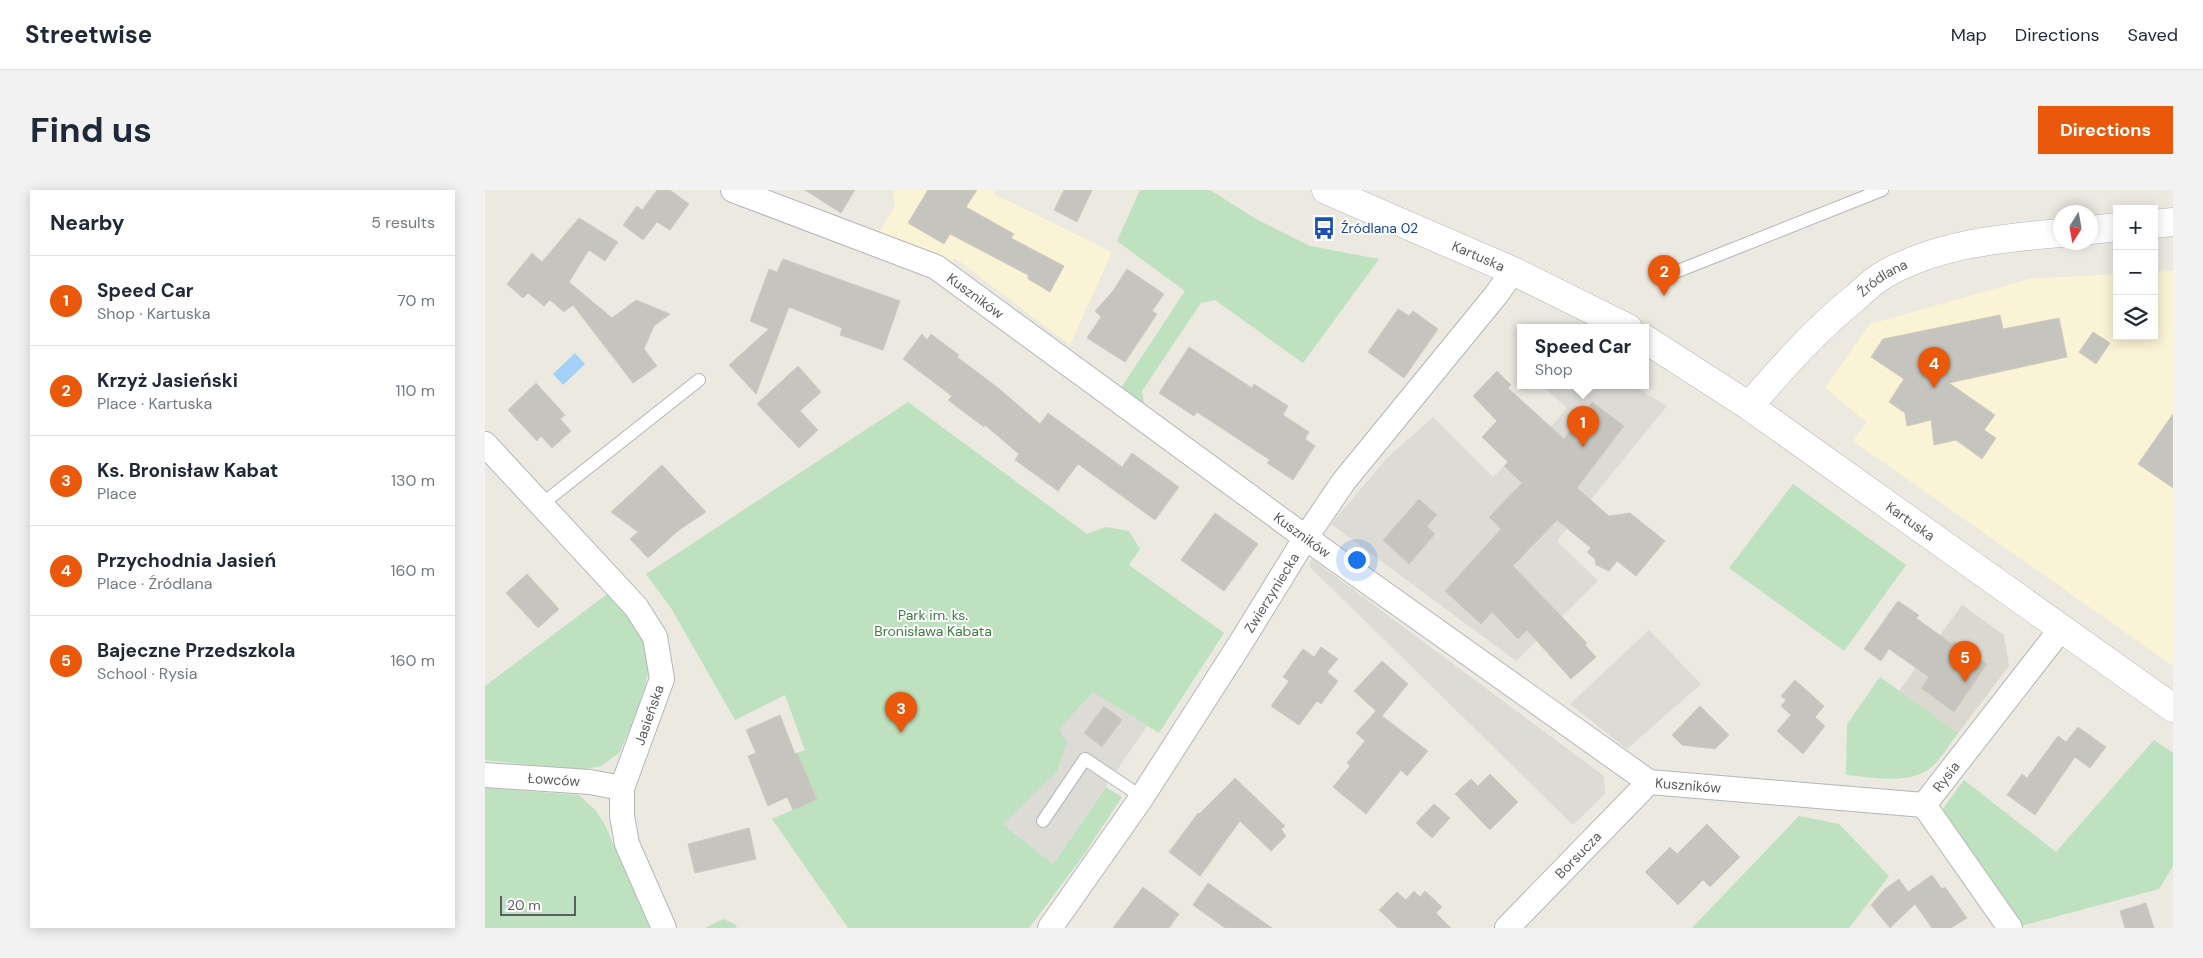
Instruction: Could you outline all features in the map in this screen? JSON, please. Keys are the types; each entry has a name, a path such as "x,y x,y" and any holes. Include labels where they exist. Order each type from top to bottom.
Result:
{"street":[{"name":"Kuszników","path":"733,190 936,267 1306,537 1649,782 1924,805"},
{"name":"Kartuska","path":"1326,190 1513,271 1620,324"},
{"path":"2158,224 2173,222"},
{"path":"2098,229 2113,227"},
{"name":"Źródlana","path":"1749,406 1800,347 1824,323 1884,274 1937,252 2004,238 2053,234"},
{"name":"Zwierzyniecka","path":"1051,928 1142,797 1241,644 1306,537 1344,481 1496,295 1513,271"},
{"name":"Kartuska","path":"1649,342 1749,406 2173,708"},
{"name":"Jasieńska","path":"485,444 637,607 655,636 662,679 622,788 621,816 627,844 663,928"},
{"name":"Rysia","path":"2010,928 1924,805 2061,629"},
{"name":"Łowców","path":"485,775 590,782 622,788"},
{"name":"Borsucza","path":"1507,928 1649,782"}],"lane":[{"path":"1673,273 1882,190"},
{"path":"542,504 699,380"},
{"path":"1043,821 1085,759 1133,790"}],"shaded area":[{"path":"893,190 996,190 994,194 1112,252 1070,345 955,258 951,263 877,235 895,207"},
{"path":"2173,271 2173,666 1853,441 1866,422 1825,388 1870,324 2029,279 2113,274 2113,340 2158,340 2158,272"},
{"path":"1545,389 1639,389 1667,406 1557,541 1598,581 1516,661 1331,524 1386,459 1433,417 1493,477 1504,466 1527,488 1545,434 1567,408"},
{"path":"1312,559 1604,776 1605,794 1573,825 1309,566"},
{"path":"1962,605 2004,635 2009,666 1958,733 1899,691"},
{"path":"1649,630 1701,684 1627,749 1570,704"},
{"path":"1093,691 1147,726 1053,864 986,810"}],"green space":[{"path":"1140,190 1210,190 1256,219 1310,246 1379,259 1303,363 1215,300 1201,303 1142,391 1144,404 1121,388 1185,291 1117,241"},
{"name":"Park im. ks. Bronisława Kabata","path":"908,402 1087,534 1106,527 1129,531 1140,549 1129,565 1224,633 1159,733 1093,692 1059,729 1067,742 1057,771 1003,824 1053,864 1106,787 1122,797 1083,856 1029,928 848,928 772,819 817,799 797,753 805,750 785,695 735,720 671,608 646,574"},
{"path":"1793,484 1906,565 1844,651 1729,568"},
{"path":"610,592 642,635 651,658 642,702 619,753 601,766 580,770 485,760 485,686"},
{"path":"1880,677 1958,733 1937,761 1920,774 1889,779 1846,775 1847,724"},
{"path":"2154,740 2173,753 2173,866 2159,889 2021,926 1942,810 1964,780 2056,852"},
{"path":"485,788 579,795 596,811 605,825 650,928 485,928"},
{"path":"1799,816 1839,824 1889,876 1849,928 1692,928"},
{"path":"723,919 735,924 737,928 705,928"}],"water":[{"path":"575,353 585,364 563,385 553,374"}],"building":[{"path":"657,190 670,190 689,204 670,230 657,222 643,240 623,225 637,206 642,210"},
{"path":"805,190 855,190 841,213"},
{"path":"928,190 977,190 966,207 1014,234 1011,238 1064,266 1050,292 1028,279 1028,275 950,234 944,244 908,223"},
{"path":"1064,190 1092,190 1077,222 1054,210"},
{"path":"579,218 618,242 605,261 589,250 569,282 612,318 636,300 670,314 654,326 644,349 657,366 633,383 573,305 564,312 550,300 544,306 528,293 523,298 507,284 532,253 542,262"},
{"path":"783,259 900,301 883,350 840,335 842,328 789,307 756,394 729,365 769,329 750,321 769,269 777,272"},
{"path":"1127,269 1164,294 1152,311 1157,314 1125,362 1087,338 1101,317 1095,311 1113,291"},
{"path":"1398,309 1409,316 1413,311 1438,329 1404,378 1368,352"},
{"path":"2000,315 2003,329 2059,318 2067,357 1949,383 1995,415 1984,430 1996,438 1982,459 1956,440 1934,445 1931,420 1907,426 1905,413 1889,402 1904,379 1871,357 1883,339"},
{"path":"2093,332 2110,343 2096,364 2079,352"},
{"path":"922,334 927,340 931,334 959,355 957,357 997,387 1040,424 1048,413 1122,467 1132,453 1179,487 1155,520 1078,464 1058,491 1015,460 1019,454 985,425 984,427 948,400 952,396 903,359"},
{"path":"1189,347 1252,388 1254,384 1288,406 1283,415 1309,432 1305,439 1315,446 1293,480 1267,463 1270,460 1197,412 1194,416 1159,393"},
{"path":"798,366 821,392 800,411 818,430 799,448 757,404"},
{"path":"1497,371 1511,385 1508,388 1564,439 1592,402 1624,426 1577,488 1609,516 1630,513 1665,541 1636,576 1617,561 1609,571 1596,565 1595,559 1587,552 1591,548 1557,520 1513,566 1587,643 1585,645 1596,657 1571,679 1527,630 1518,639 1492,612 1481,624 1445,591 1501,529 1489,517 1522,483 1504,466 1508,462 1482,437 1497,421 1473,396"},
{"path":"536,383 565,415 560,419 571,431 552,448 541,436 537,441 508,410"},
{"path":"2173,414 2173,488 2138,464"},
{"path":"662,465 706,512 679,530 648,558 630,539 638,532 611,512"},
{"path":"1419,499 1437,515 1427,526 1435,534 1409,564 1383,540"},
{"path":"1215,513 1258,544 1224,591 1181,560"},
{"path":"527,574 559,609 538,628 506,593"},
{"path":"1898,601 1919,615 1916,618 1952,644 1954,641 1987,664 1954,712 1921,688 1929,677 1889,649 1881,661 1864,649"},
{"path":"1321,647 1338,659 1327,672 1338,681 1321,704 1317,701 1299,725 1271,706 1289,681 1283,677 1303,649 1314,657"},
{"path":"1382,661 1408,684 1382,716 1428,751 1407,776 1401,770 1366,814 1333,787 1350,766 1347,763 1365,741 1356,733 1376,711 1354,691"},
{"path":"1795,680 1824,706 1815,717 1825,726 1803,754 1777,731 1791,715 1781,706 1786,700 1781,696"},
{"path":"1104,706 1122,720 1102,747 1084,733"},
{"path":"1700,706 1729,735 1715,749 1682,745 1672,735"},
{"path":"780,715 795,754 797,753 817,799 793,810 787,797 768,806 748,756 756,753 746,730"},
{"path":"2078,727 2106,747 2090,768 2075,757 2035,815 2007,795 2022,774 2027,778 2058,736 2066,742"},
{"path":"1490,774 1518,802 1490,830 1455,794 1471,779 1478,786"},
{"path":"1235,778 1285,826 1281,829 1286,836 1271,851 1240,821 1200,876 1169,852 1198,813"},
{"path":"1434,804 1450,818 1432,838 1416,823"},
{"path":"1707,824 1740,857 1710,887 1703,880 1678,905 1645,872 1670,847 1677,854"},
{"path":"749,828 756,859 695,873 688,844"},
{"path":"1932,875 1942,889 1945,887 1967,918 1951,928 1932,928 1915,904 1890,928 1871,905 1885,889 1899,879 1908,892"},
{"path":"1208,883 1272,928 1225,928 1193,905"},
{"path":"1143,887 1179,914 1169,928 1113,928"},
{"path":"1414,891 1420,897 1425,891 1442,907 1436,913 1451,928 1398,928 1379,910 1397,892 1406,900"},
{"path":"2146,903 2154,928 2125,928 2120,911"}],"place":[{"name":"Źródlana 02","path":"1324,228"},
{"name":"Krzyż Jasieński","path":"1664,296"},
{"name":"Przychodnia Jasień","path":"1934,388"},
{"name":"Speed Car","path":"1583,447"},
{"name":"Bajeczne Przedszkola","path":"1965,682"},
{"name":"Ks. Bronisław Kabat","path":"901,733"}]}
